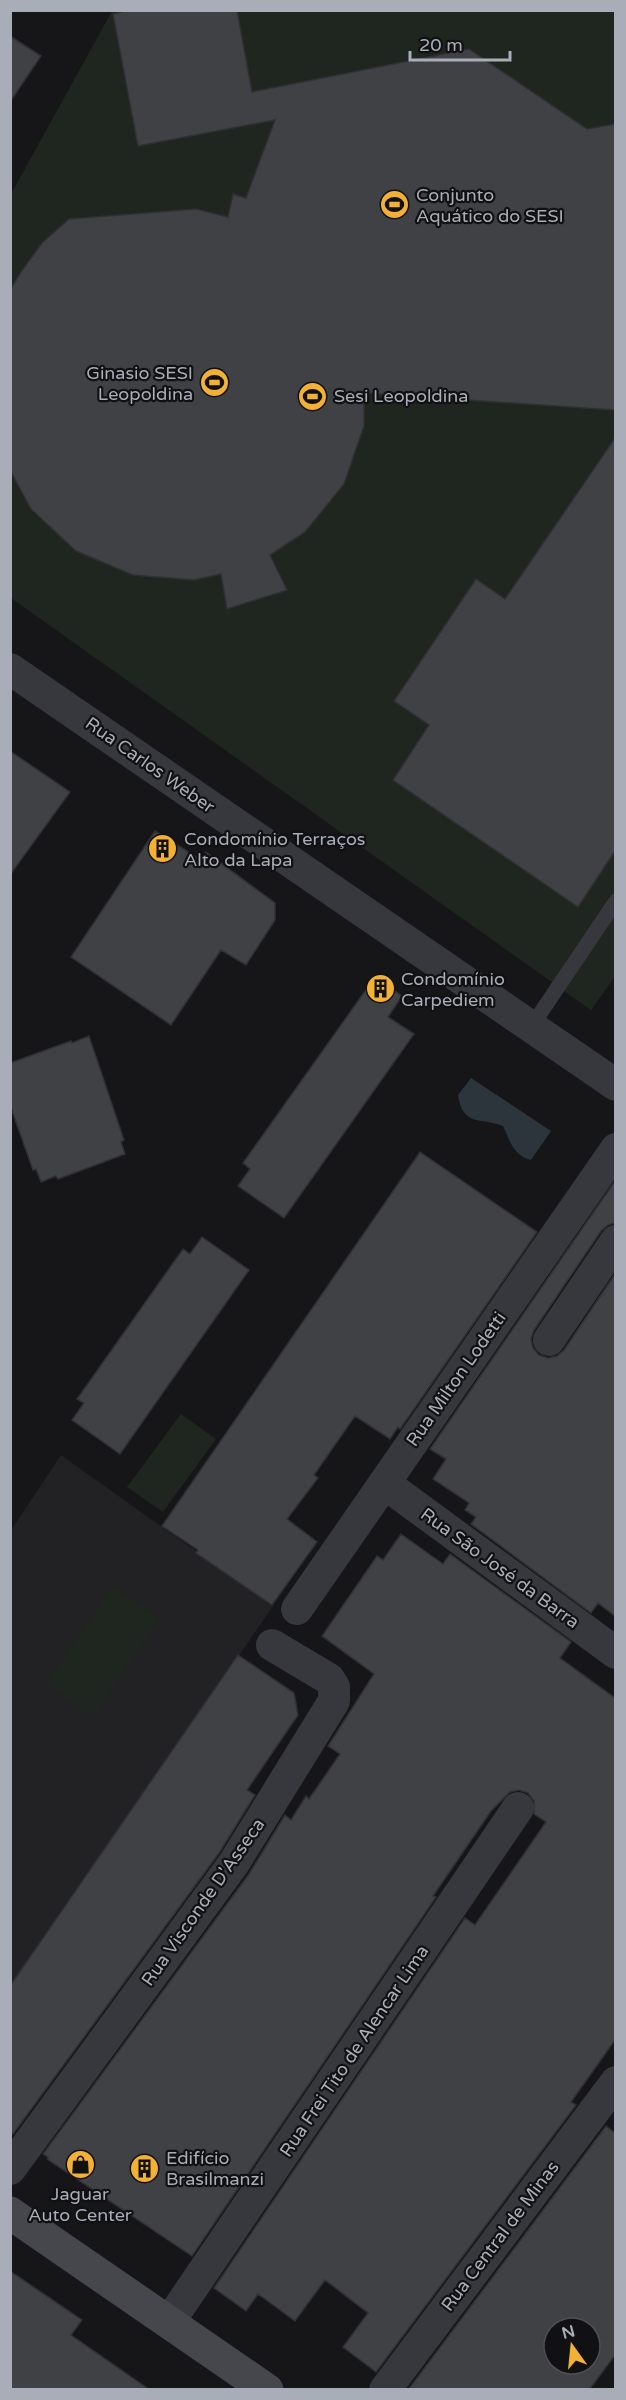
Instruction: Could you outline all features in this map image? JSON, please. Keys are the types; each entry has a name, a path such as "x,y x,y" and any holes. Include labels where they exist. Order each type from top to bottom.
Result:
{"main road":[{"path":"10,2213 267,2390"}],"street":[{"name":"Rua Carlos Weber","path":"10,669 615,1085"},
{"name":"Rua Milton Lodetti","path":"297,1609 615,1149"},
{"path":"549,1340 615,1242"},
{"name":"Rua São José da Barra","path":"384,1483 615,1653"},
{"name":"Rua Visconde D'Asseca","path":"10,2169 234,1863 334,1701 334,1687 329,1679 272,1645"},
{"name":"Rua Frei Tito de Alencar Lima","path":"169,2322 518,1808"},
{"name":"Rua Central de Minas","path":"386,2390 615,2082"}],"lane":[{"path":"531,1027 615,901"}],"shaded area":[{"name":"Sesi Leopoldina","path":"112,11 615,11 616,975 591,1010 11,598 11,194"},
{"path":"471,1078 551,1131 531,1160 516,1151 503,1126 473,1119 464,1112 458,1095"},
{"path":"181,1414 216,1439 163,1512 127,1487"},
{"path":"61,1455 273,1606 11,1987 11,1530"},
{"path":"113,1586 160,1618 93,1717 46,1684"}],"building":[{"path":"128,10 237,10 252,92 469,49 587,129 615,124 615,410 364,393 364,426 344,484 305,532 270,555 287,590 227,609 221,574 194,580 133,575 76,551 31,509 10,470 10,290 42,243 69,219 196,209 228,217 233,194 246,198 275,120 138,146 113,14"},
{"path":"10,36 41,56 10,102"},
{"path":"615,438 615,851 578,907 393,780 429,725 394,701 476,579 505,599"},
{"path":"10,751 70,792 10,875"},
{"path":"155,831 201,860 206,852 275,903 275,920 246,965 221,950 171,1025 71,957"},
{"path":"375,977 402,996 388,1017 414,1034 284,1218 238,1186 250,1169 243,1163"},
{"path":"89,1036 124,1140 121,1142 125,1154 58,1179 56,1176 41,1182 36,1169 33,1170 10,1105 10,1063"},
{"path":"420,1152 537,1232 400,1429 398,1427 390,1439 355,1416 314,1475 318,1478 287,1519 317,1542 272,1605 196,1553 198,1550 162,1526"},
{"path":"615,1181 615,1223 601,1231 534,1330 531,1339 533,1348 539,1355 548,1358 557,1356 564,1350 615,1274 615,1616 598,1603 591,1613 471,1524 476,1517 465,1510 469,1503 433,1479 446,1459 430,1449"},
{"path":"202,1237 249,1270 120,1454 72,1420 84,1403 77,1399 183,1249 190,1254"},
{"path":"401,1534 443,1564 450,1554 571,1642 560,1658 615,1698 615,2040 571,2102 576,2105 376,2372 343,2347 368,2313 325,2280 295,2321 258,2294 246,2311 214,2288 465,1918 475,1925 546,1822 534,1814 534,1801 528,1793 519,1790 510,1792 491,1811 433,1896 436,1897 192,2256 47,2159 48,2157 43,2154 249,1874 285,1815 291,1820 306,1796 309,1799 340,1754 328,1746 374,1674 322,1636 377,1556 383,1560"},
{"path":"238,1655 294,1693 298,1715 247,1790 255,1795 219,1853 13,2134 10,2132 10,1986"},
{"path":"606,2126 615,2133 615,2355 602,2372 602,2316 542,2316 542,2376 599,2376 589,2390 408,2390"},
{"path":"10,2271 82,2320 71,2335 150,2390 10,2390"}],"place":[{"name":"Conjunto Aquático do SESI","path":"395,205"},
{"name":"Ginasio SESI Leopoldina","path":"214,383"},
{"name":"Sesi Leopoldina","path":"313,396"},
{"name":"Condomínio Terraços Alto da Lapa","path":"163,849"},
{"name":"Condomínio Carpediem","path":"380,989"},
{"name":"Jaguar Auto Center","path":"80,2165"},
{"name":"Edifício Brasilmanzi","path":"145,2168"}]}
